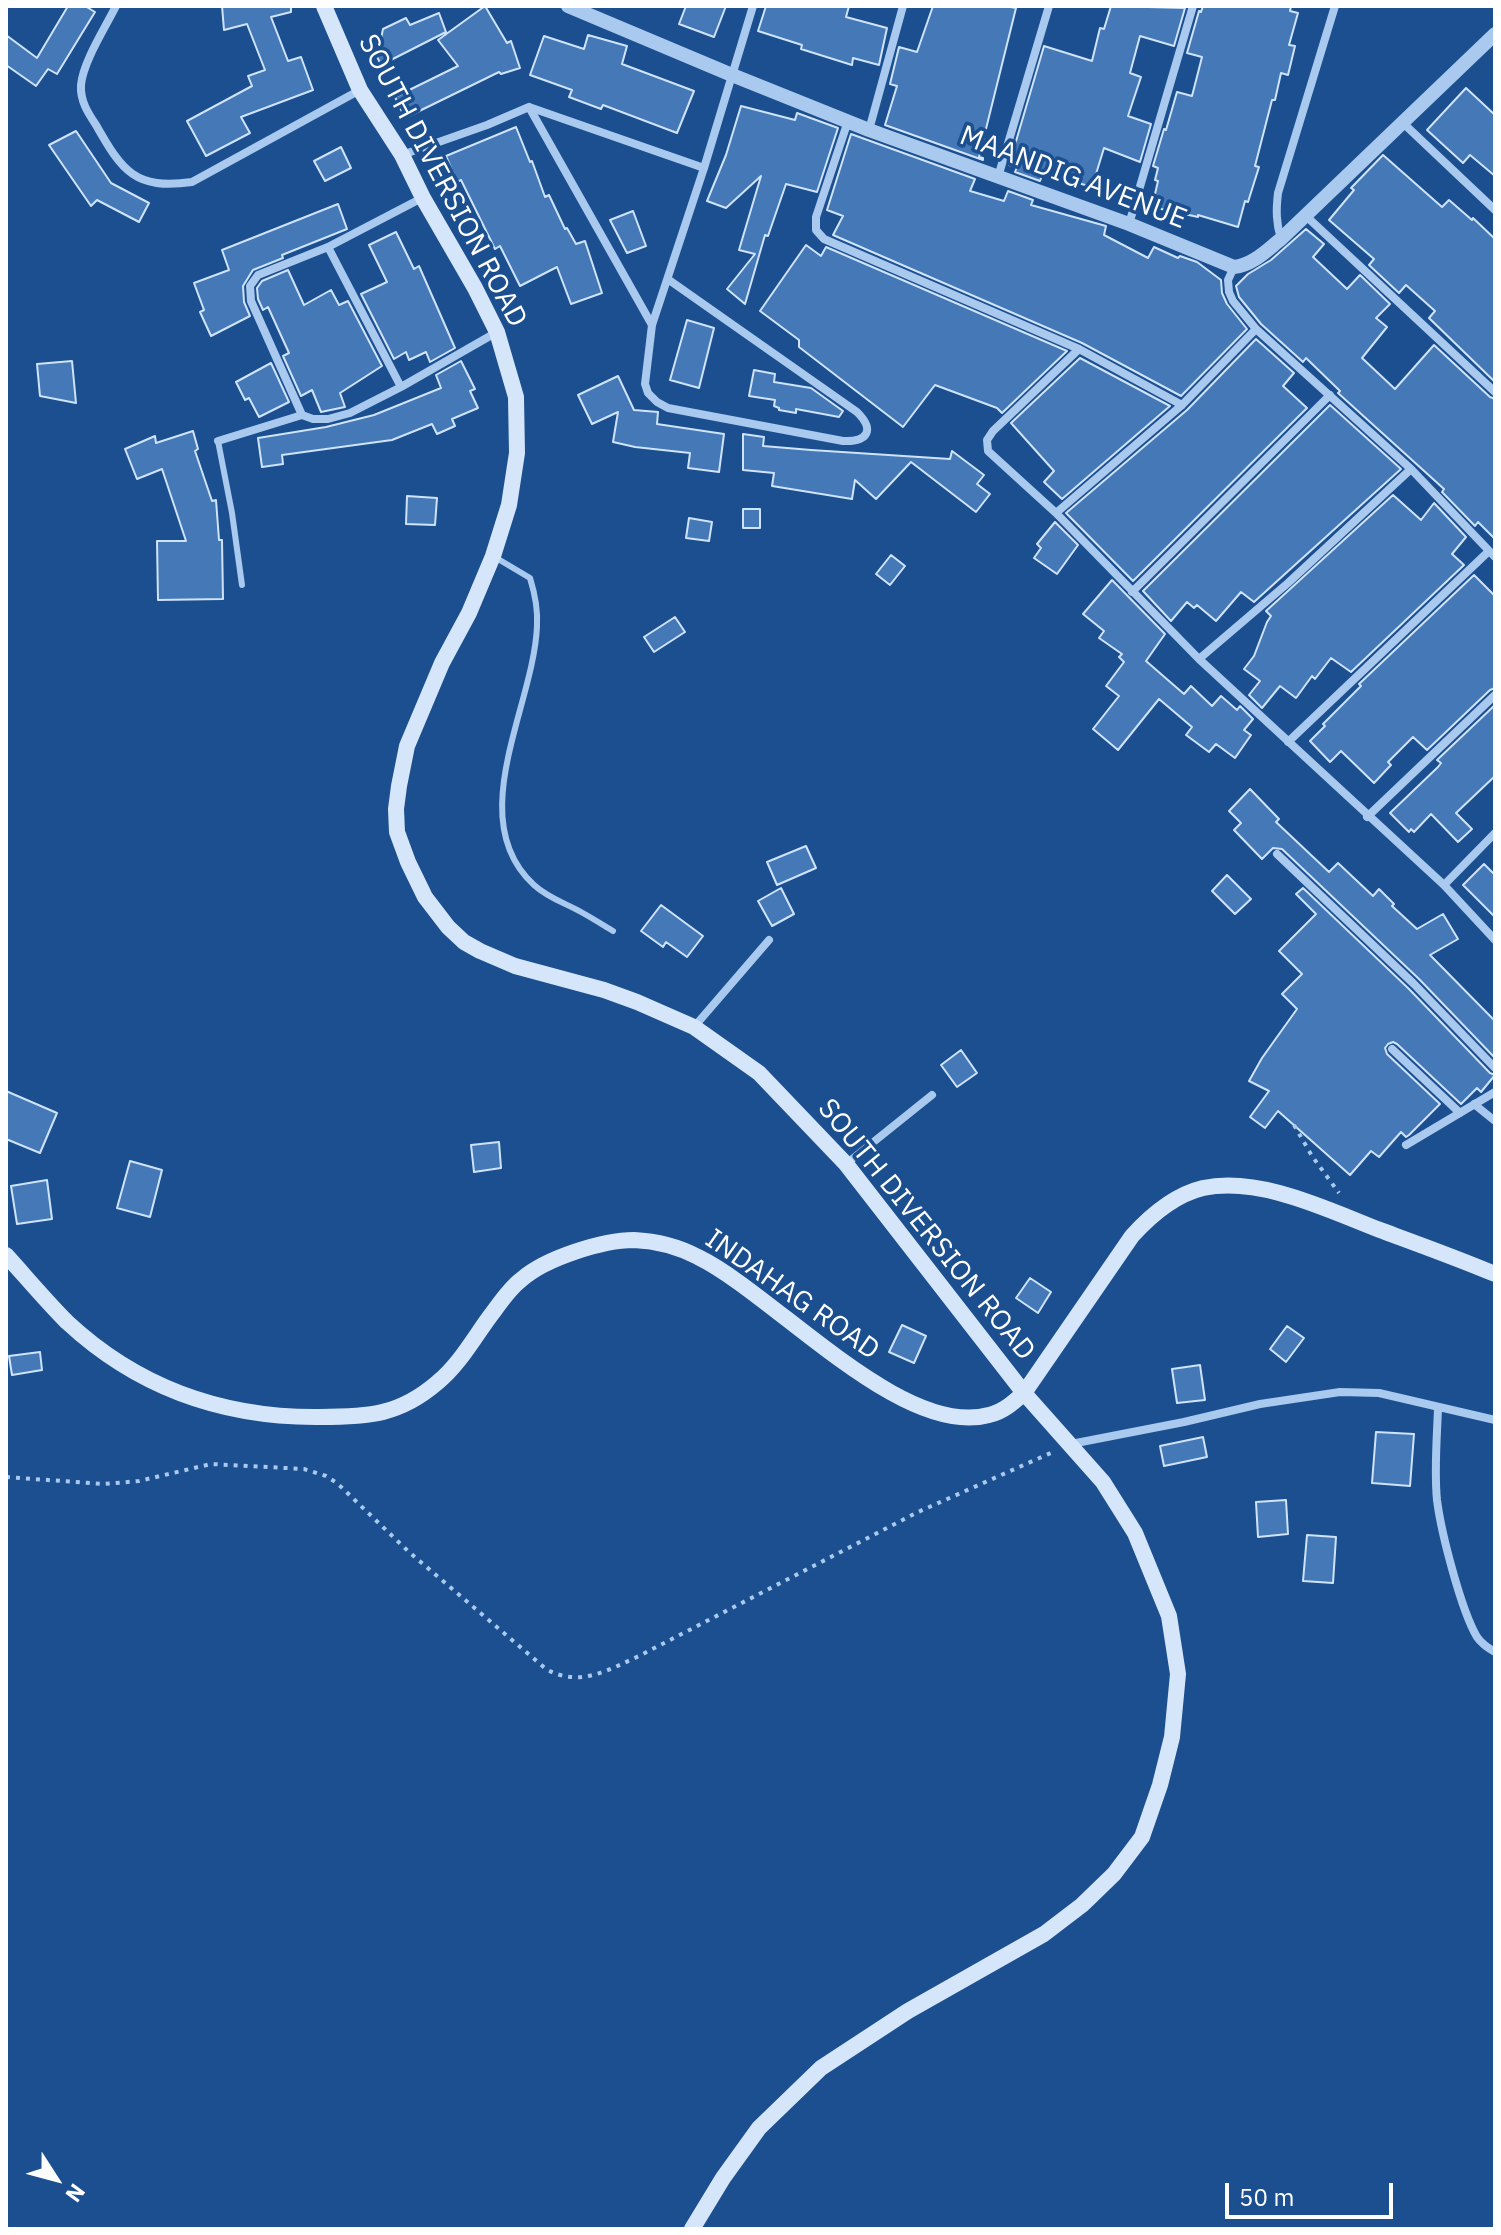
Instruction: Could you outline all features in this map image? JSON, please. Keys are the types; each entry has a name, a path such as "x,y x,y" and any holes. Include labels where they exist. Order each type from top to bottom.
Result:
{"main road":[{"name":"SOUTH DIVERSION ROAD","path":"324,6 360,90 402,155 497,332 516,397 517,453 509,505 493,556 469,613 442,663 407,746 396,809 397,832 425,897 464,942 515,966 604,990 694,1027 759,1073 846,1164 1024,1393 1103,1482 1135,1533 1169,1616 1178,1674 1172,1737 1142,1837 1114,1874 1082,1905 1044,1934 908,2011 821,2068 759,2128 692,2229"},
{"name":"INDAHAG ROAD","path":"6,1255 66,1321 134,1372 206,1404 295,1417 340,1417 387,1412 416,1400 442,1380 522,1278 578,1250 613,1242 636,1240 669,1245 699,1257 777,1311 848,1366 905,1400 955,1417 988,1416 1005,1409 1024,1393 1132,1236 1152,1214 1202,1188 1255,1188 1291,1196 1495,1274"}],"street":[{"path":"116,6 88,62 81,85 83,104 116,161 131,174 149,182 170,185 192,182 360,90"},
{"name":"MAANDIG AVENUE","path":"568,6 869,130 1129,224 1234,267"},
{"path":"669,280 857,412 866,420 867,434 855,442 668,408 648,393 645,384 652,325 669,280 753,6"},
{"path":"869,130 903,6"},
{"path":"998,177 1049,6"},
{"path":"1129,224 1193,6"},
{"path":"1281,239 1275,211 1278,193 1335,6"},
{"path":"1288,742 1492,554 1411,469 1256,329 1233,301 1228,280 1234,267 1253,261 1306,216 1495,34"},
{"path":"402,155 529,107 704,168"},
{"path":"529,107 652,325"},
{"path":"848,121 816,217 816,230 824,239 1079,349 1182,405"},
{"path":"1403,123 1495,210"},
{"path":"302,415 251,301 250,286 258,275 328,247 423,198"},
{"path":"1306,216 1495,392"},
{"path":"328,247 401,387"},
{"path":"1056,513 1182,405 1256,329"},
{"path":"218,441 302,415 328,419 350,413 497,332"},
{"path":"1079,349 993,431 987,440 988,451 1056,513 1199,659 1444,885 1495,940"},
{"path":"1132,592 1330,395"},
{"path":"1199,659 1288,583 1411,469"},
{"path":"1367,817 1495,695"},
{"path":"1444,885 1495,833"},
{"path":"1277,854 1414,984 1495,1068"},
{"path":"694,1027 769,940"},
{"path":"1392,1049 1460,1113"},
{"path":"1406,1145 1495,1092"},
{"path":"846,1164 932,1095"},
{"path":"1474,1104 1495,1121"},
{"path":"1071,1444 1260,1404 1340,1392 1379,1393 1495,1420"},
{"path":"1438,1408 1437,1501 1470,1623 1478,1640 1495,1652"}],"lane":[{"path":"218,441 242,585"},
{"path":"493,556 530,578 536,599 537,628 501,809 504,835 514,860 532,883 555,901 613,931"}],"path":[{"path":"1294,1125 1312,1156 1364,1224"},
{"path":"6,1477 104,1484 139,1481 211,1464 304,1469 326,1476 546,1669 564,1678 580,1678 606,1671 639,1656 918,1512 1071,1444"}],"building":[{"path":"68,6 85,6 95,12 57,74 48,69 36,86 6,65 6,35 37,58"},
{"path":"222,6 291,6 291,12 271,17 288,61 301,57 313,90 241,117 250,133 206,156 187,121 252,86 248,76 265,70 247,24 224,30"},
{"path":"485,6 507,43 511,41 520,68 499,72 405,118 395,97 458,66 438,40"},
{"path":"686,6 726,6 714,37 679,24"},
{"path":"766,6 849,6 846,17 887,28 879,65 853,58 852,65 758,31"},
{"path":"933,6 1016,8 979,157 983,160 885,125 897,86 890,84 899,47 917,52"},
{"path":"1111,6 1185,8 1174,46 1140,36 1130,73 1141,77 1128,116 1151,124 1140,162 1104,148 1092,187 1043,173 1040,181 1015,172 1017,167 1009,165 1044,46 1092,61 1100,28 1104,29"},
{"path":"1203,6 1291,6 1290,11 1298,13 1289,45 1295,46 1288,75 1281,73 1275,100 1272,100 1255,166 1259,167 1238,227 1198,215 1152,207 1158,181 1155,180 1158,168 1153,166 1164,129 1177,92 1192,96 1202,57 1187,53"},
{"path":"439,13 446,32 381,65 371,44 381,39 383,29 406,18 410,25"},
{"path":"588,35 627,46 622,64 694,91 677,133 603,105 601,109 569,97 572,90 530,75 544,36 584,49"},
{"path":"1466,88 1495,115 1495,176 1470,155 1463,163 1427,130"},
{"path":"741,106 795,120 797,113 838,128 817,192 786,184 768,236 765,235 745,304 727,289 755,254 739,250 761,176 726,208 707,201"},
{"path":"516,127 545,197 549,195 576,244 585,241 602,293 571,304 557,267 520,286 500,246 495,249 461,180 457,182 446,156"},
{"path":"76,131 111,183 149,203 139,222 97,200 91,206 49,145"},
{"path":"851,134 975,179 970,191 1004,201 1008,191 1033,200 1031,205 1106,226 1104,235 1148,258 1154,247 1178,258 1197,262 1221,280 1227,304 1247,329 1181,396 1082,343 833,235 843,216 827,210"},
{"path":"341,147 351,168 325,181 314,161"},
{"path":"1383,155 1442,207 1449,200 1495,239 1495,382 1429,318 1435,311 1406,285 1399,293 1369,265 1374,259 1329,220 1354,190 1351,188"},
{"path":"338,204 347,229 253,270 243,286 244,302 250,316 211,336 200,312 204,310 194,283 229,270 222,250"},
{"path":"633,211 646,246 627,253 610,220"},
{"path":"1306,229 1324,244 1313,257 1347,289 1360,275 1390,304 1376,318 1387,327 1362,358 1395,389 1434,345 1495,399 1495,539 1478,522 1475,526 1442,492 1444,489 1338,393 1340,391 1306,358 1303,362 1261,324 1239,297 1236,286"},
{"path":"396,232 414,269 419,266 455,348 430,362 426,352 409,360 406,352 394,359 361,294 387,282 369,245"},
{"path":"806,245 821,256 826,247 1067,351 1002,413 997,408 935,385 903,427 799,347 799,340 760,311"},
{"path":"288,270 304,305 331,290 339,305 348,301 382,366 340,393 345,407 321,412 312,390 301,396 283,356 289,353 268,307 263,310 258,299 257,288 262,281"},
{"path":"687,320 714,328 699,388 670,380"},
{"path":"1256,339 1294,373 1283,386 1307,408 1133,581 1066,513 1187,410"},
{"path":"1080,358 1170,406 1062,499 1044,482 1054,471 1011,423"},
{"path":"72,361 76,403 40,396 37,364"},
{"path":"461,361 475,389 470,391 478,408 452,419 455,426 437,434 432,424 392,440 282,455 283,464 262,467 258,438 326,427 374,415 441,388 436,375"},
{"path":"271,363 289,402 259,417 236,382"},
{"path":"754,370 775,374 774,382 811,388 843,411 839,417 796,409 796,413 779,410 774,406 775,400 749,396"},
{"path":"618,376 634,410 658,412 657,424 724,434 719,472 688,468 690,453 613,442 618,412 592,424 578,395"},
{"path":"1330,405 1401,469 1254,602 1241,592 1216,621 1197,605 1194,608 1187,602 1171,621 1143,591"},
{"path":"193,431 198,449 195,451 212,501 216,500 219,540 222,540 223,599 158,600 157,541 186,541 162,469 137,479 125,449 155,436 156,443"},
{"path":"743,434 764,437 763,446 811,450 950,459 952,451 984,475 977,484 990,494 976,512 911,462 876,499 855,480 852,499 772,486 774,473 743,470"},
{"path":"1393,495 1421,520 1434,503 1466,537 1452,554 1464,565 1351,672 1331,658 1315,679 1312,676 1296,698 1280,686 1262,708 1249,695 1260,681 1244,669 1254,656 1271,616 1266,611"},
{"path":"407,496 437,498 435,525 406,524"},
{"path":"743,509 760,509 760,528 743,528"},
{"path":"689,518 712,522 709,541 686,538"},
{"path":"1055,522 1078,545 1057,574 1034,558 1041,548 1037,544"},
{"path":"891,555 905,566 890,585 876,574"},
{"path":"1474,575 1495,596 1495,688 1427,750 1413,737 1388,762 1391,765 1374,783 1341,751 1330,762 1310,741 1325,726 1323,724 1361,686 1359,684"},
{"path":"1112,580 1165,634 1146,661 1184,694 1191,686 1212,706 1221,696 1237,710 1240,706 1253,719 1244,730 1251,735 1235,758 1216,744 1209,752 1186,735 1192,727 1159,699 1118,750 1093,729 1119,696 1106,686 1124,662 1119,657 1122,654 1099,638 1104,631 1083,614"},
{"path":"675,617 685,632 654,652 644,637"},
{"path":"1495,705 1495,776 1456,813 1472,829 1458,842 1431,814 1414,832 1411,829 1409,832 1390,813 1438,767 1441,763 1437,760"},
{"path":"1250,789 1279,819 1276,822 1329,872 1338,863 1373,896 1379,889 1417,929 1443,914 1458,939 1430,955 1495,1021 1495,1058 1419,979 1282,849 1273,848 1262,859 1234,830 1241,823 1229,811"},
{"path":"806,846 816,868 777,885 767,862"},
{"path":"1484,864 1495,875 1495,917 1463,885"},
{"path":"1227,875 1251,899 1235,914 1212,891"},
{"path":"781,888 794,914 772,926 758,901"},
{"path":"1303,888 1495,1075 1481,1092 1477,1088 1461,1104 1397,1044 1388,1044 1385,1048 1387,1054 1440,1104 1409,1135 1406,1137 1401,1132 1379,1157 1371,1151 1350,1175 1278,1111 1265,1128 1250,1117 1269,1091 1249,1081 1297,1009 1282,994 1302,974 1279,951 1316,914 1296,894"},
{"path":"661,905 703,936 687,957 666,942 663,947 641,931"},
{"path":"961,1050 977,1073 957,1087 941,1065"},
{"path":"6,1091 57,1113 40,1153 6,1139"},
{"path":"499,1142 501,1168 474,1172 471,1145"},
{"path":"130,1161 162,1170 150,1217 117,1208"},
{"path":"47,1180 52,1219 17,1224 11,1186"},
{"path":"1030,1278 1051,1292 1038,1313 1016,1298"},
{"path":"902,1325 926,1336 914,1363 889,1352"},
{"path":"1287,1326 1304,1338 1286,1362 1270,1349"},
{"path":"40,1352 42,1370 12,1375 9,1356"},
{"path":"1200,1365 1205,1400 1177,1403 1172,1369"},
{"path":"1376,1432 1414,1434 1410,1486 1372,1483"},
{"path":"1203,1437 1207,1457 1164,1466 1160,1446"},
{"path":"1286,1500 1288,1534 1258,1537 1256,1502"},
{"path":"1307,1535 1336,1537 1333,1583 1303,1581"}]}
